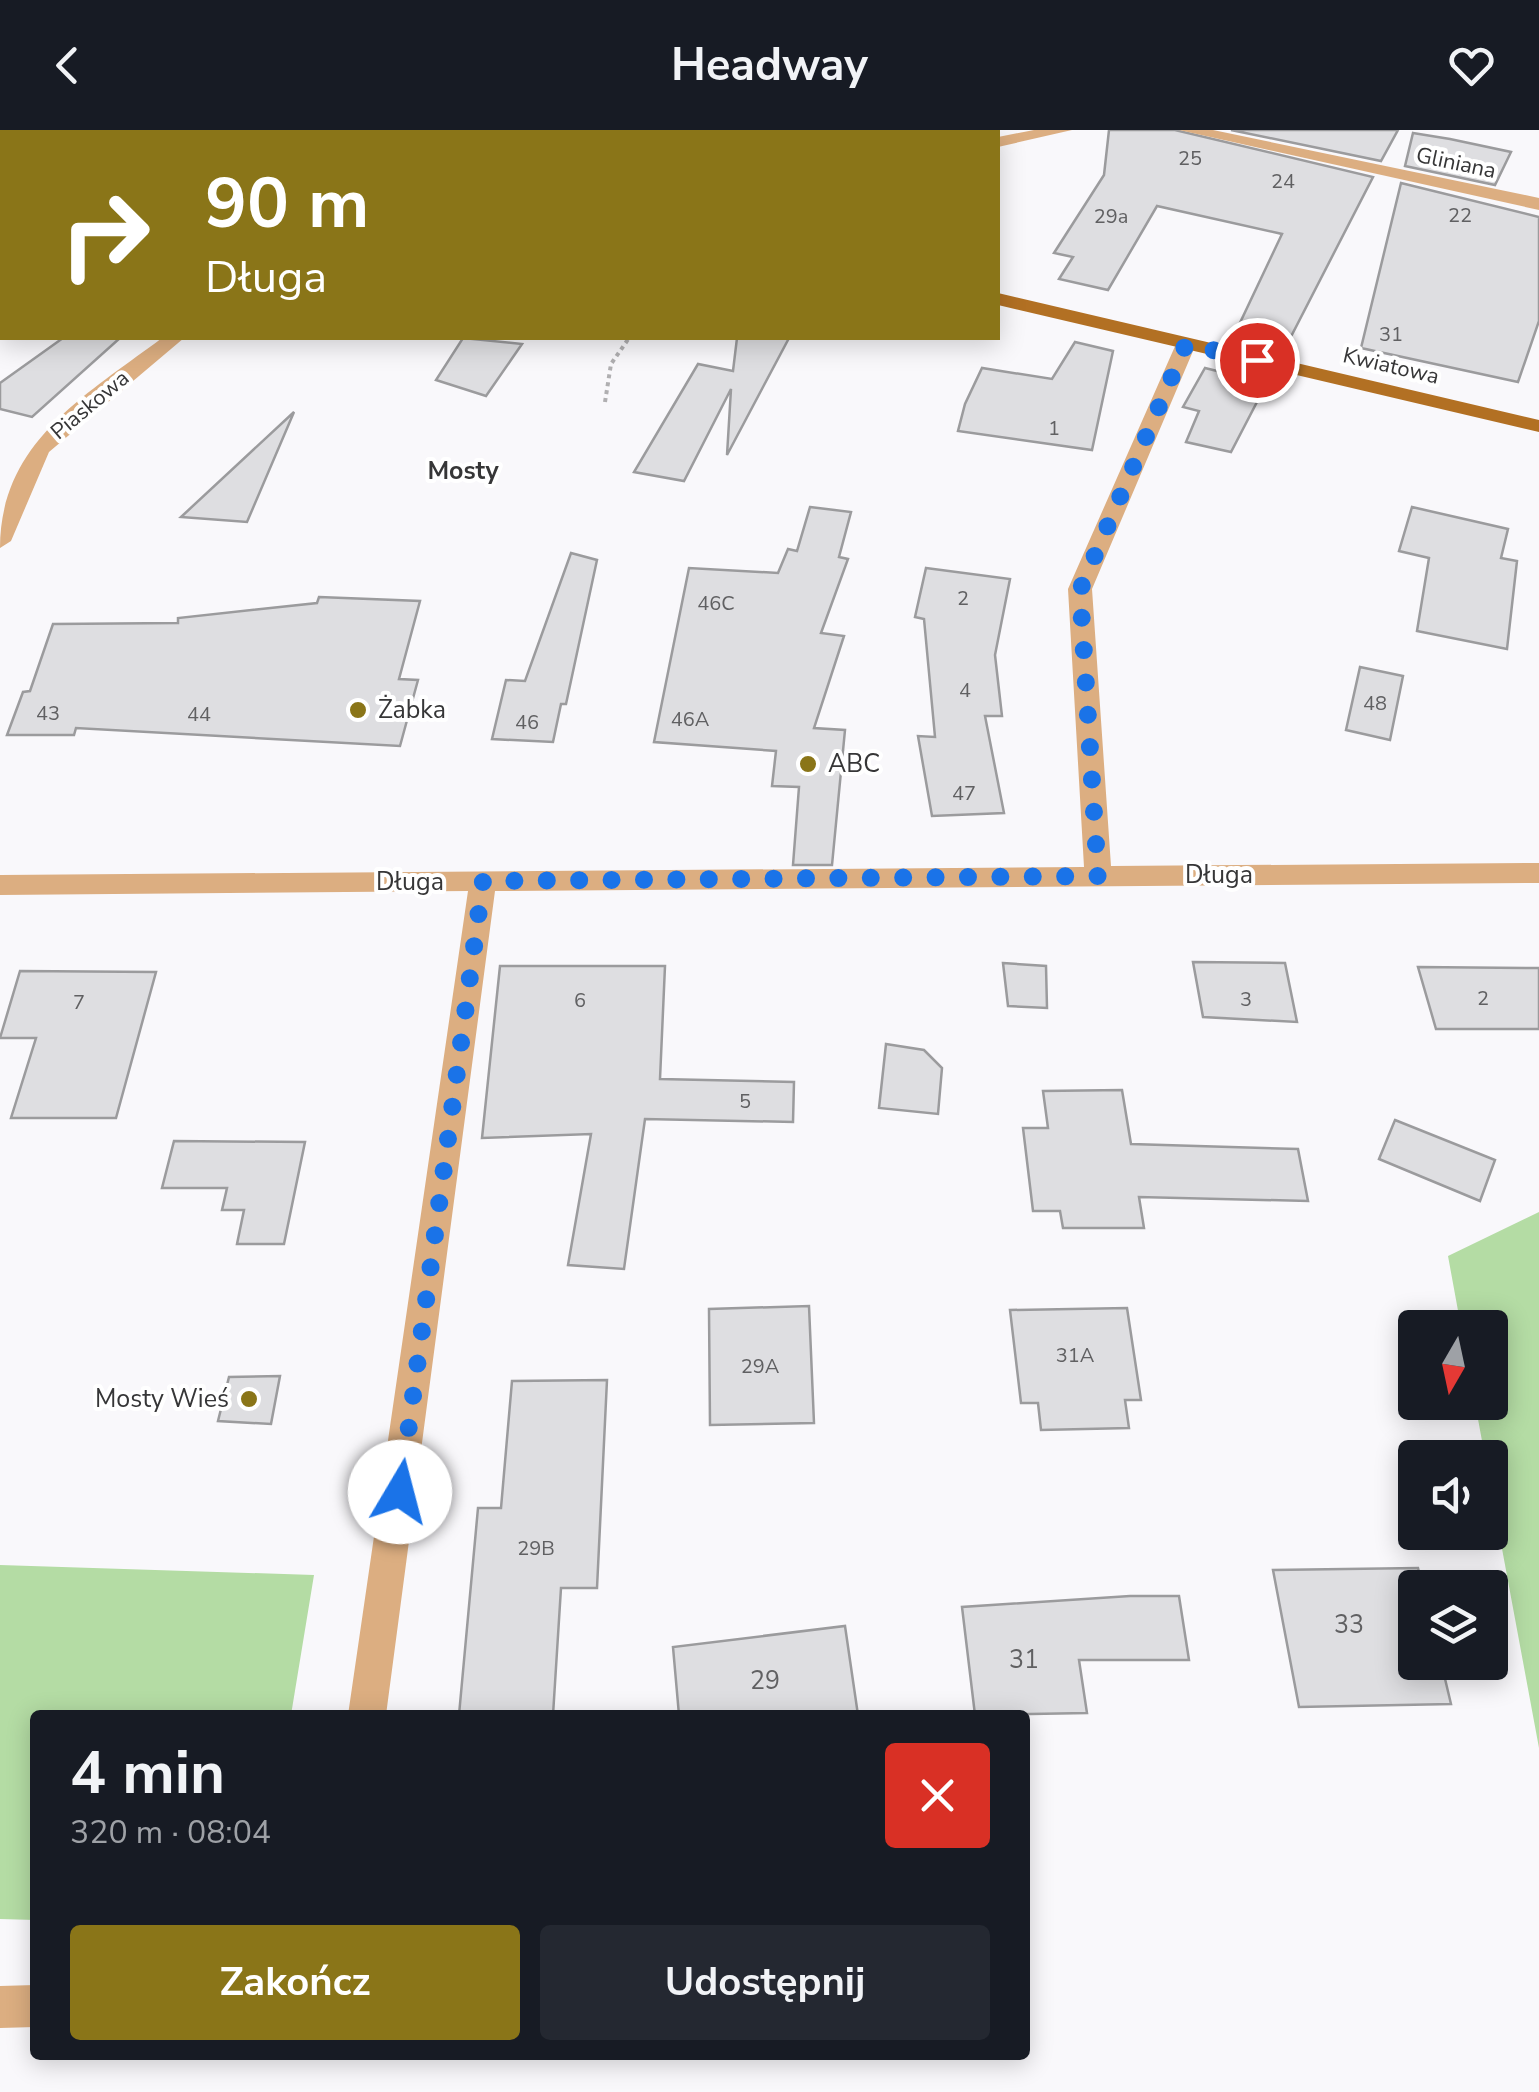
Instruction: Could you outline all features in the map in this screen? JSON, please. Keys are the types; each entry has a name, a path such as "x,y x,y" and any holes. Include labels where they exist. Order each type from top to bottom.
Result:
{"main road":[{"name":"Kwiatowa","path":"1000,299 1539,426"}],"street":[{"path":"1000,142 1063,130"},
{"name":"Gliniana","path":"1188,130 1539,204"},
{"name":"Piaskowa","path":"0,541 39,450 87,405 171,340"},
{"path":"1098,876 1080,590 1186,344"},
{"name":"Długa","path":"0,884 1539,872"},
{"path":"367,1710 483,881"},
{"path":"0,2008 30,2006"}],"path":[{"path":"604,402 611,364 628,340"}],"green space":[{"path":"1539,1212 1539,1748 1502,1550 1508,1550 1508,1440 1482,1440 1478,1420 1508,1420 1508,1310 1458,1310 1448,1256"},
{"path":"0,1565 314,1575 292,1710 30,1710 30,1920 0,1919"}],"building":[{"path":"1109,130 1175,130 1373,177 1281,356 1230,344 1282,234 1157,206 1108,290 1059,279 1073,257 1054,253 1104,175"},
{"path":"1231,130 1398,130 1381,161"},
{"path":"1413,133 1511,152 1495,185 1405,166"},
{"path":"1401,183 1539,217 1539,321 1518,382 1361,348"},
{"path":"60,340 118,340 32,417 0,409 0,383"},
{"path":"462,340 522,344 486,396 436,380"},
{"path":"737,340 788,340 727,455 731,389 684,481 634,472 698,364 733,371"},
{"path":"1075,342 1113,351 1092,450 958,431 965,404 982,368 1052,379"},
{"path":"1221,361 1272,373 1231,452 1186,442 1199,411 1183,407 1205,368 1217,371"},
{"path":"294,412 247,522 181,517"},
{"path":"810,507 851,512 839,557 848,559 821,633 844,636 814,728 845,730 832,865 793,865 799,787 772,786 776,751 654,742 689,568 778,573 788,549 797,551"},
{"path":"1412,507 1508,529 1501,558 1517,561 1507,649 1417,631 1429,558 1399,551"},
{"path":"571,553 597,560 566,704 561,704 553,742 492,739 506,680 525,681"},
{"path":"926,568 1010,579 995,655 1002,716 985,716 1004,813 932,816 918,736 935,737 924,619 915,617"},
{"path":"319,597 420,601 399,679 418,680 400,746 76,728 74,735 7,735 23,692 30,691 53,624 178,623 178,618 317,603"},
{"path":"1360,667 1403,676 1390,740 1346,730"},
{"path":"1193,962 1285,963 1297,1022 1203,1017"},
{"path":"1003,963 1046,966 1047,1008 1008,1006"},
{"path":"500,966 665,966 660,1079 794,1082 793,1122 645,1119 624,1269 568,1265 591,1134 482,1138"},
{"path":"1418,967 1539,968 1539,1029 1436,1029"},
{"path":"20,971 156,972 116,1118 11,1118 36,1038 0,1038"},
{"path":"886,1044 924,1050 942,1068 938,1114 879,1108"},
{"path":"1122,1090 1131,1144 1298,1149 1308,1201 1139,1197 1144,1228 1063,1228 1060,1211 1033,1211 1023,1128 1048,1128 1043,1091"},
{"path":"1395,1120 1495,1160 1480,1201 1379,1159"},
{"path":"174,1141 305,1142 284,1244 237,1244 244,1210 222,1210 227,1188 162,1188"},
{"path":"809,1306 814,1423 710,1425 709,1309"},
{"path":"1127,1308 1141,1400 1125,1400 1129,1428 1041,1430 1038,1403 1021,1403 1010,1310"},
{"name":"Mosty Wieś","path":"280,1376 271,1424 218,1421 229,1377"},
{"path":"607,1380 597,1588 561,1588 553,1710 459,1710 478,1508 501,1508 512,1381"},
{"path":"1418,1568 1398,1570 1398,1680 1445,1680 1451,1704 1299,1707 1273,1570"},
{"path":"1179,1596 1189,1660 1079,1660 1087,1713 974,1710 962,1607"},
{"path":"845,1626 857,1710 679,1710 673,1647"}],"place":[{"name":"Żabka","path":"358,710"},
{"name":"ABC","path":"808,764"},
{"name":"Mosty Wieś","path":"249,1399"}],"district":[{"name":"Mosty","path":"463,471"}],"route":[{"path":"400,1492 483,881 1098,876 1080,590 1186,344 1257,360"}]}
